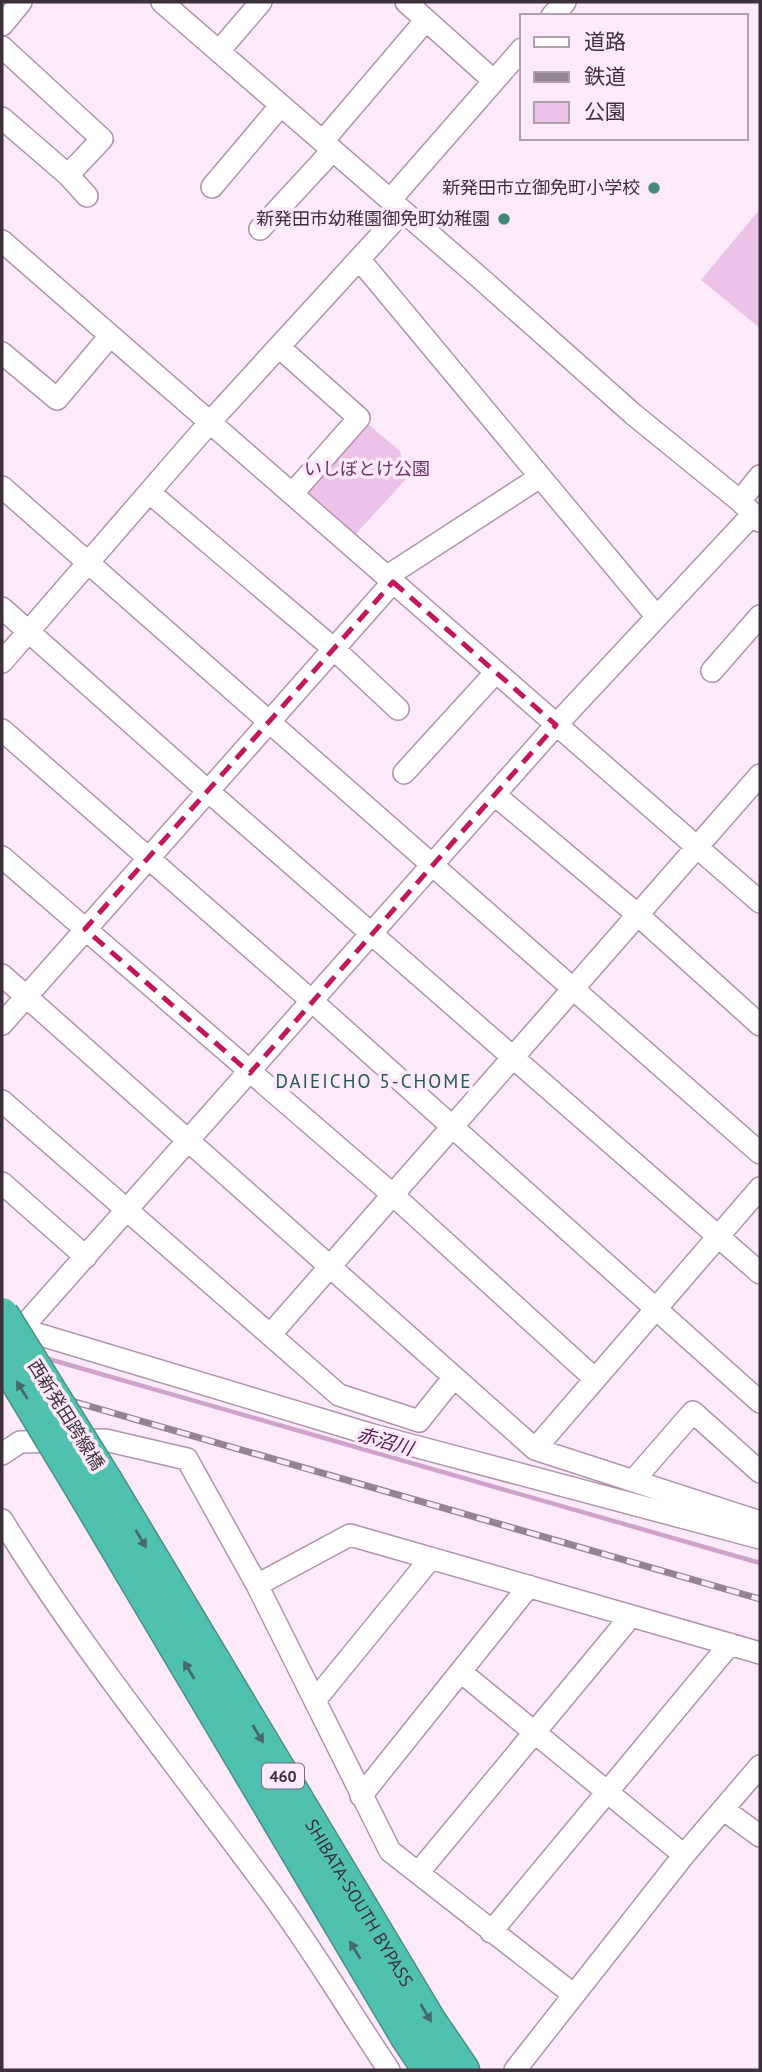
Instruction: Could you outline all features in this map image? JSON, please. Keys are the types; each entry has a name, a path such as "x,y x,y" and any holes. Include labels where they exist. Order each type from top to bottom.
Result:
{"highway":[{"name":"西新発田跨線橋","path":"8,1322 94,1486"},
{"name":"西新発田跨線橋","path":"2,1357 94,1486"},
{"name":"SHIBATA-SOUTH BYPASS","path":"94,1486 407,2037 429,2070"},
{"name":"SHIBATA-SOUTH BYPASS","path":"94,1486 463,2070"}],"street":[{"path":"2,25 21,2"},
{"path":"162,2 633,414 751,512"},
{"path":"219,51 261,2"},
{"path":"406,2 494,81"},
{"path":"260,229 426,20"},
{"path":"2,47 102,139 68,175"},
{"path":"2,663 210,422 359,259 397,205 520,51"},
{"path":"212,187 281,105"},
{"path":"2,118 68,175 87,196"},
{"path":"6,253 110,336 210,422 760,902"},
{"path":"359,259 657,617"},
{"path":"2,353 57,399 110,336"},
{"path":"279,347 359,418 292,494"},
{"path":"8,1322 86,1257 556,725 751,512 760,476"},
{"path":"2,1024 334,649 390,579 540,477"},
{"path":"2,487 760,1153"},
{"path":"150,493 334,649 398,709"},
{"path":"2,608 760,1273"},
{"path":"712,671 760,615"},
{"path":"404,773 496,672"},
{"path":"2,730 313,1002 760,1402"},
{"path":"270,1335 759,780"},
{"path":"495,795 638,915 760,1025"},
{"path":"2,857 392,1194 595,1379"},
{"path":"2,975 535,1449 634,1481 759,1532"},
{"path":"2,1101 339,1395 419,1420 454,1377"},
{"path":"2,1183 86,1257"},
{"path":"535,1449 760,1188"},
{"path":"8,1322 373,1435 759,1532"},
{"path":"634,1481 693,1412 760,1472"},
{"path":"2,1454 20,1441 105,1440 187,1459 257,1585 390,1851 574,1995"},
{"path":"2,1520 34,1572 195,1794 264,1883 389,2070"},
{"path":"257,1585 350,1535 760,1653"},
{"path":"316,1699 431,1558"},
{"path":"361,1796 529,1586"},
{"path":"418,1873 631,1616"},
{"path":"491,1932 730,1644"},
{"path":"461,1672 684,1855"},
{"path":"515,2070 684,1855 760,1766"},
{"path":"723,1809 760,1836"}],"highlighted area":[{"path":"393,582 556,725 250,1073 85,929"}],"green space":[{"path":"760,209 760,328 701,280"},
{"name":"いしぼとけ公園","path":"363,420 400,451 407,478 354,536 301,492"}],"waterway":[{"name":"赤沼川","path":"45,1358 760,1563"}],"railway":[{"path":"2,1381 760,1599"}],"place":[{"name":"新発田市立御免町小学校","path":"654,188"},
{"name":"新発田市幼稚園御免町幼稚園","path":"504,219"}],"district":[{"name":"DAIEICHO 5-CHOME","path":"374,1081"}]}
